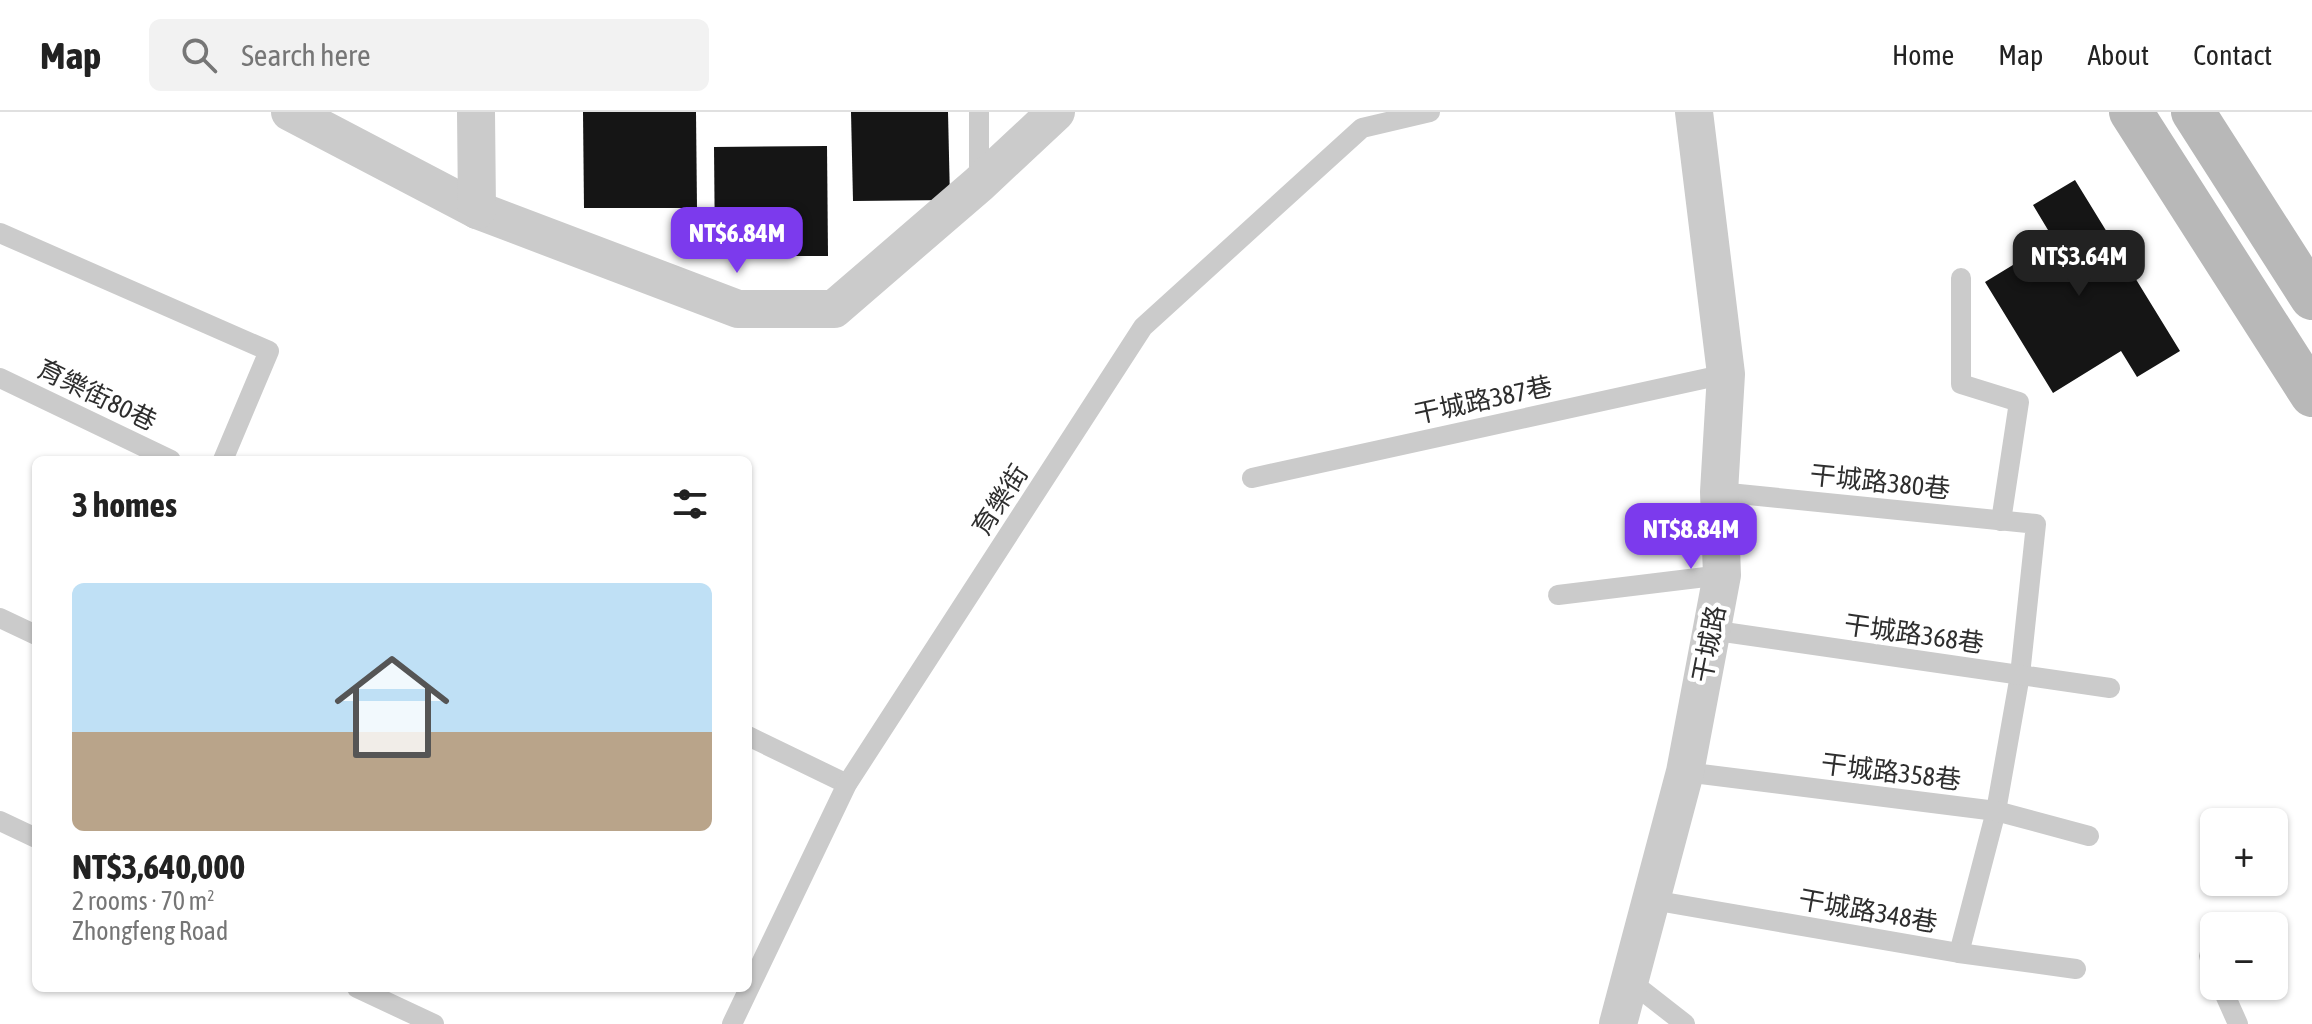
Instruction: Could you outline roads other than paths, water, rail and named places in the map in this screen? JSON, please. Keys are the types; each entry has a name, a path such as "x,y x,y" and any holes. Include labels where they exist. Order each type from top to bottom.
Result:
{"main road":[{"path":"2131,112 2312,395"},
{"path":"2193,112 2312,298"}],"street":[{"path":"290,112 477,210 738,309 834,309 979,184 1056,112"},
{"path":"476,112 477,210"},
{"name":"干城路","path":"1618,1024 1685,772 1722,575 1719,492 1726,374 1694,112"}],"lane":[{"path":"979,112 979,184"},
{"name":"育樂街","path":"752,974 847,784 1143,327 1362,128 1430,112"},
{"path":"0,233 269,351 225,456"},
{"path":"1961,278 1961,384 2019,402 2001,521"},
{"name":"干城路387巷","path":"1252,478 1726,374"},
{"name":"育樂街80巷","path":"0,378 163,456"},
{"name":"干城路380巷","path":"1719,492 2036,524 2020,675"},
{"path":"1558,595 1722,575"},
{"path":"0,618 32,633"},
{"name":"干城路368巷","path":"1710,630 2110,688"},
{"path":"1959,953 1996,811 2020,675"},
{"path":"752,738 847,784"},
{"name":"干城路358巷","path":"1685,772 1996,811 2089,836"},
{"path":"0,821 32,832"},
{"name":"干城路348巷","path":"1652,900 1959,953 2076,969"},
{"path":"1630,981 1685,1024"},
{"path":"366,992 434,1024"},
{"name":"育樂街","path":"732,1024 745,992"},
{"path":"2227,1000 2238,1024"}]}
